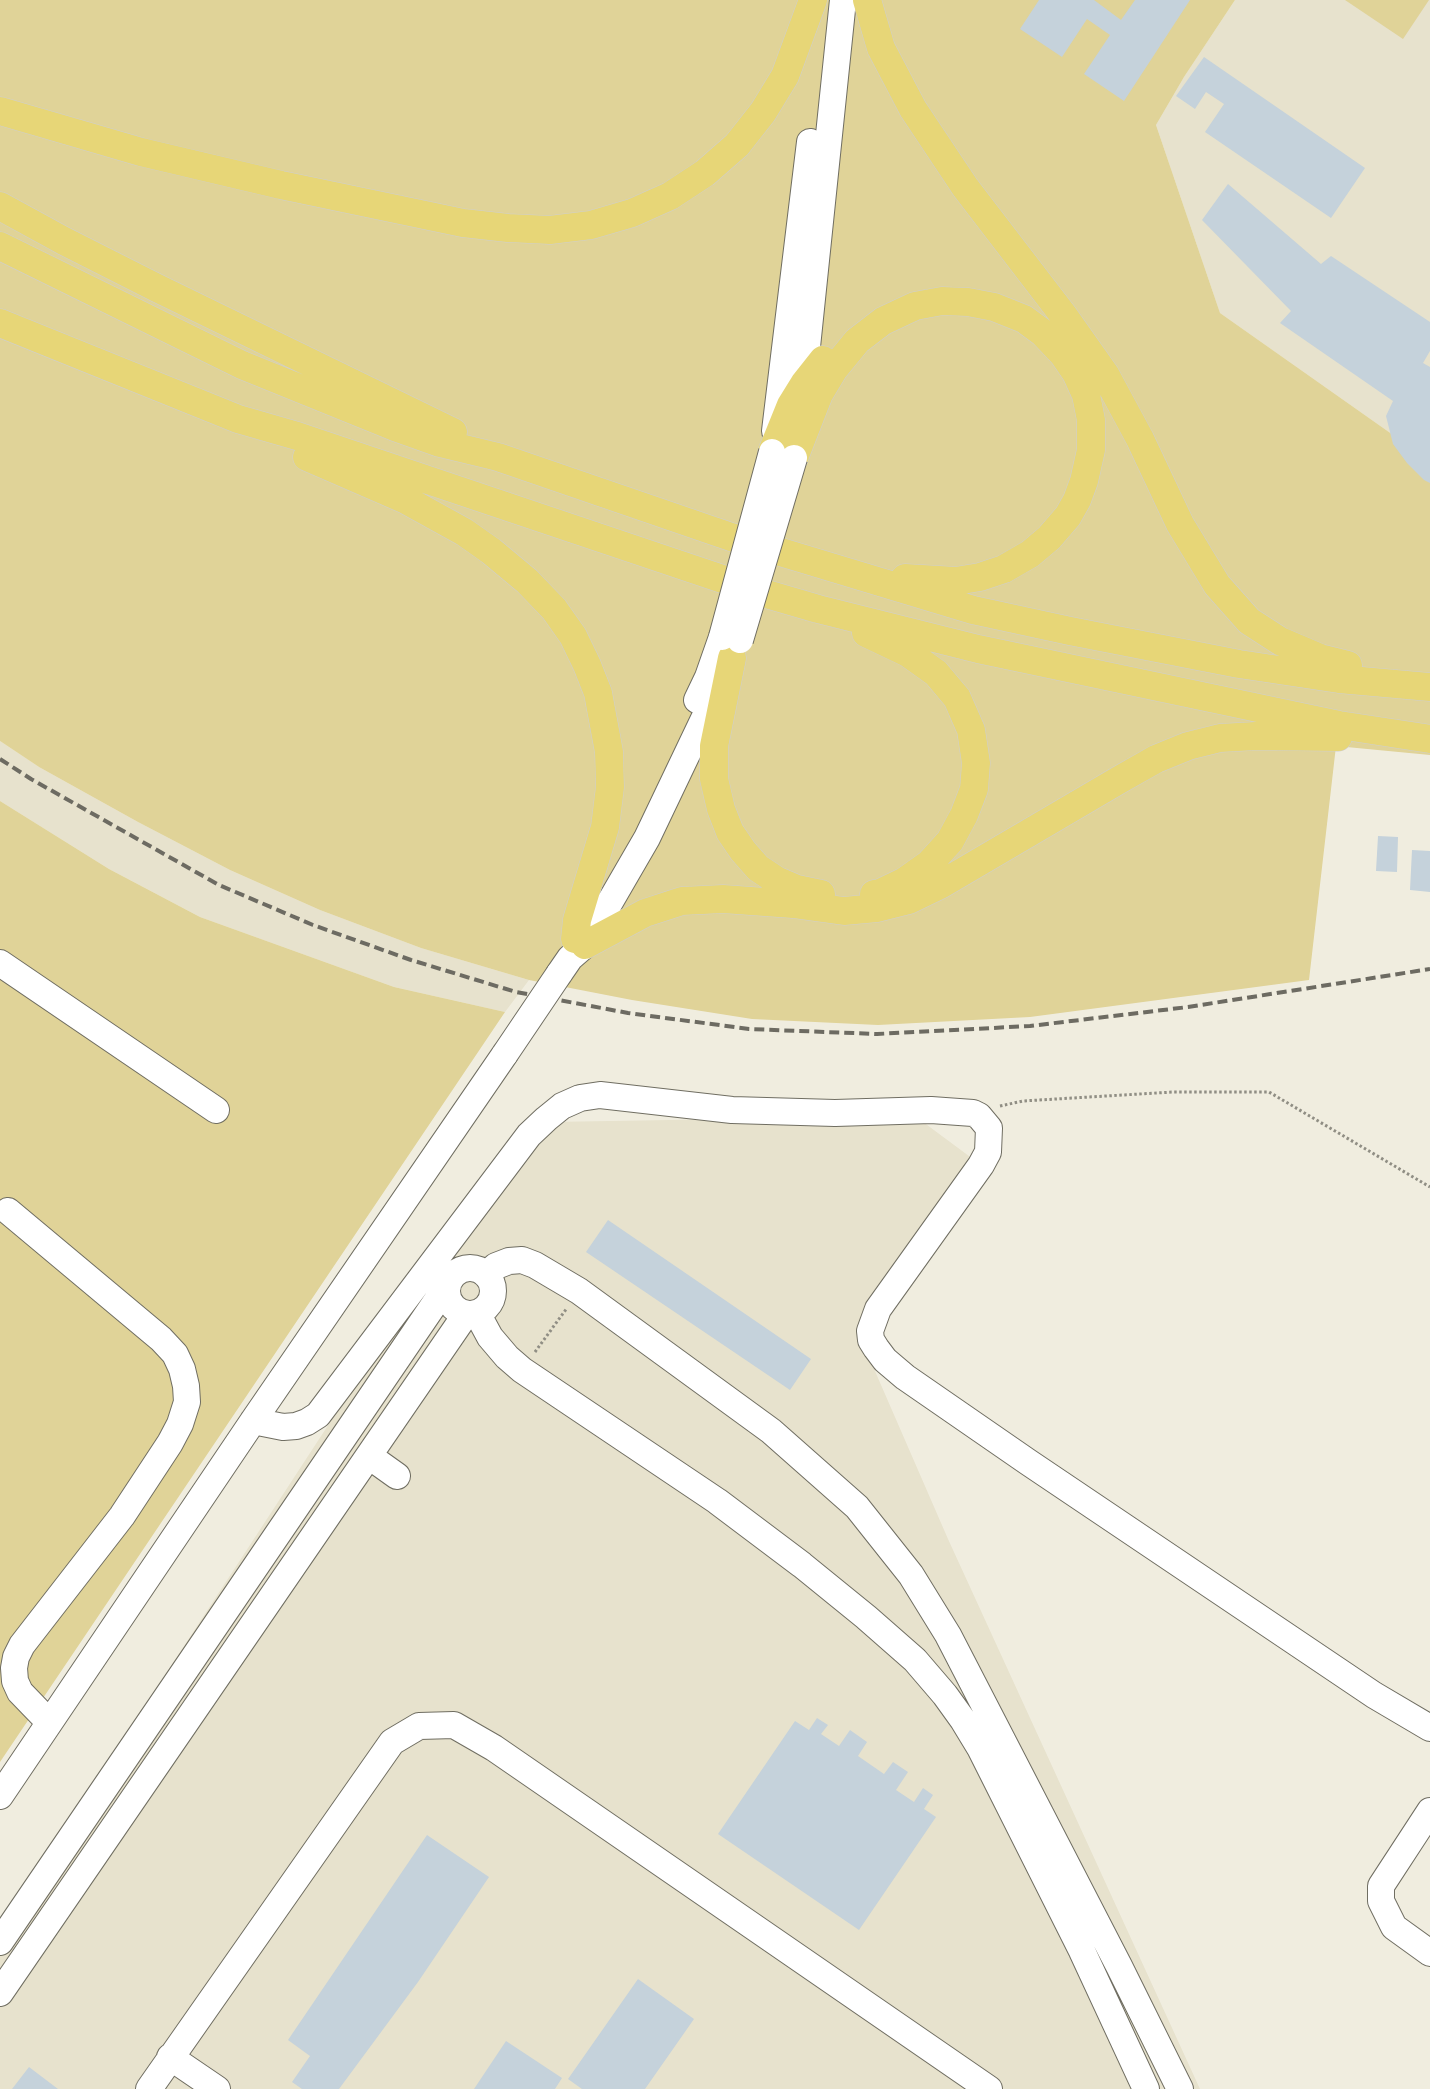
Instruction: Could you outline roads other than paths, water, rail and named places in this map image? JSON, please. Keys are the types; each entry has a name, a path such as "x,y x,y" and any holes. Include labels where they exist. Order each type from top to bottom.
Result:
{"main road":[{"path":"0,111 141,152 281,185 463,223 550,230 591,225 632,213 670,196 705,173 737,145 763,112 785,76 813,0"},
{"path":"867,0 882,48 913,109 965,187 1064,316 1105,374 1140,439 1180,524 1217,586 1249,621 1280,641 1320,658 1430,686"},
{"path":"0,206 140,280 445,428 498,457"},
{"path":"0,246 242,365 409,433 440,443 498,457 731,537 973,610 1070,631 1239,664 1339,679 1430,686"},
{"path":"783,455 791,406 804,384 836,345 855,326 878,309 919,292 970,289 1014,301 1034,311 1054,325 1073,346 1140,439"},
{"path":"783,455 834,369 863,336 882,322 915,306 942,301 968,302 994,307 1024,318 1043,333 1063,354 1076,374 1086,395 1091,420 1091,450 1084,481 1077,500 1068,516 1049,538 1030,554 1004,569 980,577 956,581 902,578 835,567"},
{"path":"0,323 238,419 297,436 723,581 818,609 978,649 1339,725 1428,738"},
{"path":"238,419 273,441 406,500 464,532 491,551 527,581 554,609 573,636 588,665 598,693 609,752 610,787 605,827 577,920 572,954"},
{"path":"731,645 714,746 714,779 721,809 730,832 758,868 776,880 815,894 850,897 880,893 905,881 929,864 944,847 964,815 974,789 976,763 971,730 957,698 936,673 908,653 818,609"},
{"path":"708,677 699,753 700,782 709,813 719,833 738,862 755,878 793,904"},
{"path":"572,954 645,913 682,901 723,899 844,910 877,908 909,900 940,886 1156,759 1188,746 1220,738 1256,736 1428,738"}],"street":[{"path":"0,1796 572,954 646,838 703,722 731,645 783,455 785,358 827,0"},
{"path":"804,384 843,0"},
{"path":"572,954 625,853 708,677 731,645"},
{"path":"0,963 216,1110"},
{"path":"253,1421 283,1427 296,1426 308,1422 318,1415 529,1135 546,1118 562,1106 580,1098 600,1095 742,1110 835,1113 931,1110 969,1112 980,1116 989,1128 988,1152 981,1166 878,1309 870,1331 871,1340 876,1348 885,1360 905,1377 1028,1462 1374,1695 1430,1728"},
{"path":"8,1211 161,1339 174,1354 182,1369 186,1386 186,1402 180,1424 170,1443 122,1516 22,1645 16,1657 14,1668 15,1681 20,1692 49,1722"},
{"path":"486,1275 496,1266 509,1261 522,1260 535,1265 579,1291 771,1430 857,1507 911,1575 952,1644 1119,1966 1180,2089"},
{"path":"0,1942 452,1277 465,1269 472,1269 486,1275 491,1282 492,1297 484,1310 472,1314 457,1310 450,1303 447,1294 448,1284"},
{"path":"472,1314 507,1357 522,1370 718,1501 802,1565 866,1617 914,1660 945,1695 980,1748 1082,1951 1146,2089"},
{"path":"0,1993 369,1456 472,1314"},
{"path":"369,1456 397,1476"},
{"path":"149,2089 392,1742 419,1726 454,1725 494,1748 989,2089"},
{"path":"1430,1811 1381,1886 1380,1902 1394,1927 1430,1953"},
{"path":"170,2057 217,2089"}],"railway":[{"path":"0,759 31,779 219,885 313,925 411,960 516,992 628,1013 749,1029 877,1034 1030,1026 1188,1007 1430,969"}]}
